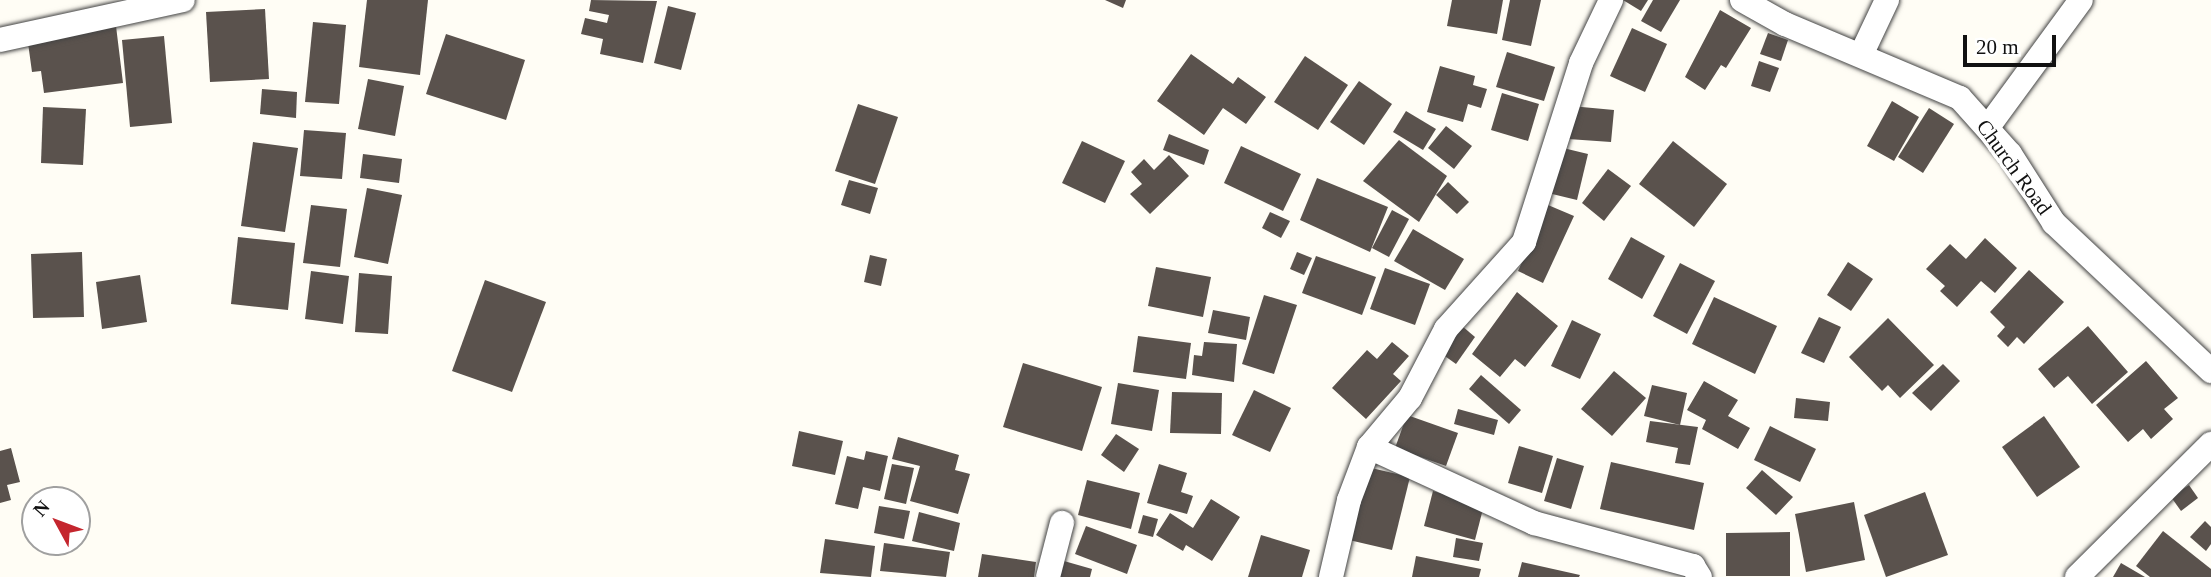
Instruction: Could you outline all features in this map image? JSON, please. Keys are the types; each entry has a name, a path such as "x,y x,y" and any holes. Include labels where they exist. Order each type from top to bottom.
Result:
{"street":[{"path":"0,40 183,0"},
{"path":"1331,577 1349,499 1369,447 1410,398 1446,329 1524,243 1577,75 1611,0"},
{"name":"Church Road","path":"1742,0 1960,98 1988,127 2054,223 2208,364"},
{"path":"1861,55 1887,0"},
{"path":"1988,127 2081,0"},
{"path":"2077,577 2211,444"},
{"path":"1369,447 1534,523 1693,566 1700,577"},
{"path":"1048,577 1062,523"}],"building":[{"path":"367,0 428,0 420,75 359,67"},
{"path":"591,0 657,1 643,63 600,54 603,39 581,34 585,18 607,23 609,15 589,11"},
{"path":"1105,0 1126,0 1123,8"},
{"path":"1452,0 1503,0 1497,34 1447,26"},
{"path":"1510,0 1541,0 1531,46 1502,40"},
{"path":"1623,0 1648,0 1641,11"},
{"path":"1653,0 1680,0 1661,32 1641,21"},
{"path":"668,6 696,13 681,70 654,63"},
{"path":"265,9 269,79 210,82 206,12"},
{"path":"1720,10 1751,28 1726,68 1721,65 1705,90 1685,77"},
{"path":"313,22 346,25 339,104 305,102"},
{"path":"116,26 123,83 44,93 41,71 32,72 28,43"},
{"path":"1632,28 1667,44 1645,92 1610,76"},
{"path":"1768,33 1788,40 1781,61 1760,54"},
{"path":"446,34 525,60 506,120 426,94"},
{"path":"164,36 172,123 130,127 122,40"},
{"path":"1507,52 1555,67 1544,101 1496,87"},
{"path":"1191,54 1233,84 1238,77 1266,97 1246,124 1223,108 1204,135 1157,101"},
{"path":"1305,56 1348,85 1318,130 1274,102"},
{"path":"1759,61 1779,68 1770,92 1751,86"},
{"path":"1440,66 1475,76 1473,85 1487,89 1481,108 1468,104 1463,122 1427,112"},
{"path":"368,79 404,86 395,136 358,129"},
{"path":"1359,81 1392,104 1364,145 1330,122"},
{"path":"262,89 297,92 296,118 260,114"},
{"path":"1502,93 1539,104 1528,141 1491,130"},
{"path":"1892,101 1919,117 1894,161 1867,146"},
{"path":"858,104 898,117 875,184 835,171"},
{"path":"1571,106 1614,110 1611,142 1568,139"},
{"path":"43,107 86,109 83,165 41,163"},
{"path":"1929,108 1954,124 1923,173 1898,157"},
{"path":"1406,111 1436,129 1423,150 1393,132"},
{"path":"1446,126 1472,146 1454,169 1428,148"},
{"path":"304,130 346,133 342,179 300,176"},
{"path":"1169,134 1209,150 1204,165 1163,150"},
{"path":"1399,140 1447,176 1419,222 1363,181"},
{"path":"1082,141 1125,161 1105,203 1062,183"},
{"path":"1673,141 1727,184 1694,227 1639,184"},
{"path":"253,142 298,148 285,232 241,226"},
{"path":"1241,146 1301,174 1283,211 1224,183"},
{"path":"1559,147 1588,154 1577,200 1548,193"},
{"path":"363,154 402,159 399,183 360,178"},
{"path":"1169,155 1189,176 1150,214 1130,194 1142,184 1131,172 1144,159 1154,170"},
{"path":"1608,169 1631,186 1604,221 1582,203"},
{"path":"1317,178 1388,207 1370,252 1300,220"},
{"path":"849,180 878,188 870,214 841,205"},
{"path":"1448,182 1469,202 1457,214 1436,195"},
{"path":"367,188 402,195 388,264 354,257"},
{"path":"311,205 347,209 340,267 303,263"},
{"path":"1548,205 1574,216 1543,283 1518,271"},
{"path":"1392,210 1409,219 1389,257 1372,248"},
{"path":"1270,212 1290,221 1281,238 1262,228"},
{"path":"1413,229 1464,259 1445,290 1394,261"},
{"path":"238,237 295,243 288,310 231,304"},
{"path":"1631,237 1665,256 1642,299 1608,279"},
{"path":"1985,238 2017,268 1995,293 1981,281 1957,307 1940,291 1945,286 1926,269 1950,244 1966,259"},
{"path":"82,252 84,317 33,318 31,254"},
{"path":"1297,252 1312,258 1304,275 1290,269"},
{"path":"870,255 887,259 881,286 864,282"},
{"path":"1316,256 1376,277 1362,315 1302,293"},
{"path":"1848,262 1873,279 1851,311 1827,295"},
{"path":"1680,263 1715,281 1687,334 1653,316"},
{"path":"1156,267 1211,277 1203,317 1148,306"},
{"path":"1385,268 1430,284 1415,325 1370,309"},
{"path":"2029,270 2064,302 2024,344 2017,337 2008,347 1997,336 2005,327 1990,312"},
{"path":"311,271 349,276 343,324 305,319"},
{"path":"359,273 392,276 388,334 355,332"},
{"path":"140,275 147,322 102,329 96,282"},
{"path":"485,280 546,302 512,392 452,371"},
{"path":"1517,292 1558,326 1525,367 1515,359 1500,377 1472,354"},
{"path":"1264,295 1297,305 1274,374 1242,364"},
{"path":"1714,297 1777,326 1755,374 1692,344"},
{"path":"1213,310 1250,317 1246,340 1208,333"},
{"path":"1819,317 1841,327 1824,363 1801,353"},
{"path":"1888,318 1934,365 1900,398 1888,385 1882,391 1849,357"},
{"path":"1572,320 1601,334 1580,379 1551,366"},
{"path":"1462,326 1475,337 1456,364 1442,354"},
{"path":"2088,326 2128,372 2092,404 2068,376 2054,388 2038,369"},
{"path":"1138,336 1191,343 1186,379 1133,372"},
{"path":"1204,342 1237,344 1234,382 1192,375 1194,355 1202,356"},
{"path":"1392,342 1409,356 1393,374 1401,381 1366,419 1332,388 1367,350 1377,359"},
{"path":"2146,361 2178,398 2164,409 2173,419 2151,439 2143,429 2128,442 2096,405"},
{"path":"1023,363 1102,387 1082,451 1003,427"},
{"path":"1943,364 1960,381 1931,411 1912,393"},
{"path":"1614,371 1646,398 1612,436 1581,409"},
{"path":"1481,375 1521,410 1509,424 1469,389"},
{"path":"1704,381 1738,400 1728,416 1750,428 1738,449 1702,429 1706,420 1687,410"},
{"path":"1118,383 1159,390 1152,431 1111,424"},
{"path":"1652,385 1687,393 1680,425 1644,416"},
{"path":"1254,390 1291,408 1270,452 1232,435"},
{"path":"1172,392 1222,393 1221,434 1170,433"},
{"path":"1796,398 1830,402 1828,421 1794,418"},
{"path":"1458,409 1498,420 1494,435 1454,424"},
{"path":"1407,415 1458,433 1446,466 1395,448"},
{"path":"2044,416 2080,467 2037,497 2002,447"},
{"path":"1650,421 1698,427 1690,465 1675,463 1678,448 1646,442"},
{"path":"1770,426 1816,449 1800,482 1754,460"},
{"path":"799,431 843,441 835,475 792,466"},
{"path":"1116,434 1139,449 1124,472 1101,455"},
{"path":"898,437 959,455 955,470 970,474 958,514 910,501 920,466 892,459"},
{"path":"1519,446 1553,456 1542,493 1508,483"},
{"path":"11,448 20,482 7,485 11,500 0,503 0,451"},
{"path":"866,451 888,456 880,491 863,487 858,509 835,504 847,456 864,460"},
{"path":"1557,458 1584,466 1571,509 1544,501"},
{"path":"1611,462 1704,483 1694,530 1600,509"},
{"path":"892,464 914,468 906,504 884,499"},
{"path":"1159,464 1187,473 1181,492 1193,496 1187,514 1147,503"},
{"path":"1367,467 1410,477 1392,550 1349,540"},
{"path":"1762,470 1793,497 1776,515 1746,488"},
{"path":"1087,480 1140,493 1131,529 1078,515"},
{"path":"2189,485 2198,498 2181,511 2171,497"},
{"path":"1433,491 1484,505 1475,540 1424,526"},
{"path":"1925,492 1948,555 1886,577 1864,515"},
{"path":"1211,499 1240,517 1212,561 1186,545 1183,551 1156,535 1170,513 1193,528"},
{"path":"1854,502 1865,560 1806,572 1795,514"},
{"path":"879,506 910,511 904,539 874,533"},
{"path":"919,512 960,523 954,551 912,541"},
{"path":"1143,515 1158,519 1153,537 1138,533"},
{"path":"2205,521 2211,527 2211,544 2206,551 2190,537"},
{"path":"1086,526 1137,545 1127,574 1075,554"},
{"path":"2163,531 2211,569 2211,577 2150,577 2136,566"},
{"path":"1790,532 1790,576 1726,576 1726,533"},
{"path":"1261,535 1310,550 1302,577 1248,577"},
{"path":"1456,538 1483,543 1479,561 1453,557"},
{"path":"825,539 875,546 871,577 820,573"},
{"path":"884,543 950,552 946,577 880,571"},
{"path":"982,554 1036,562 1034,577 978,577"},
{"path":"1416,556 1481,569 1479,577 1412,577"},
{"path":"1064,561 1092,569 1090,577 1059,577"},
{"path":"1522,562 1580,575 1518,577"},
{"path":"2121,563 2145,577 2113,577"}]}
